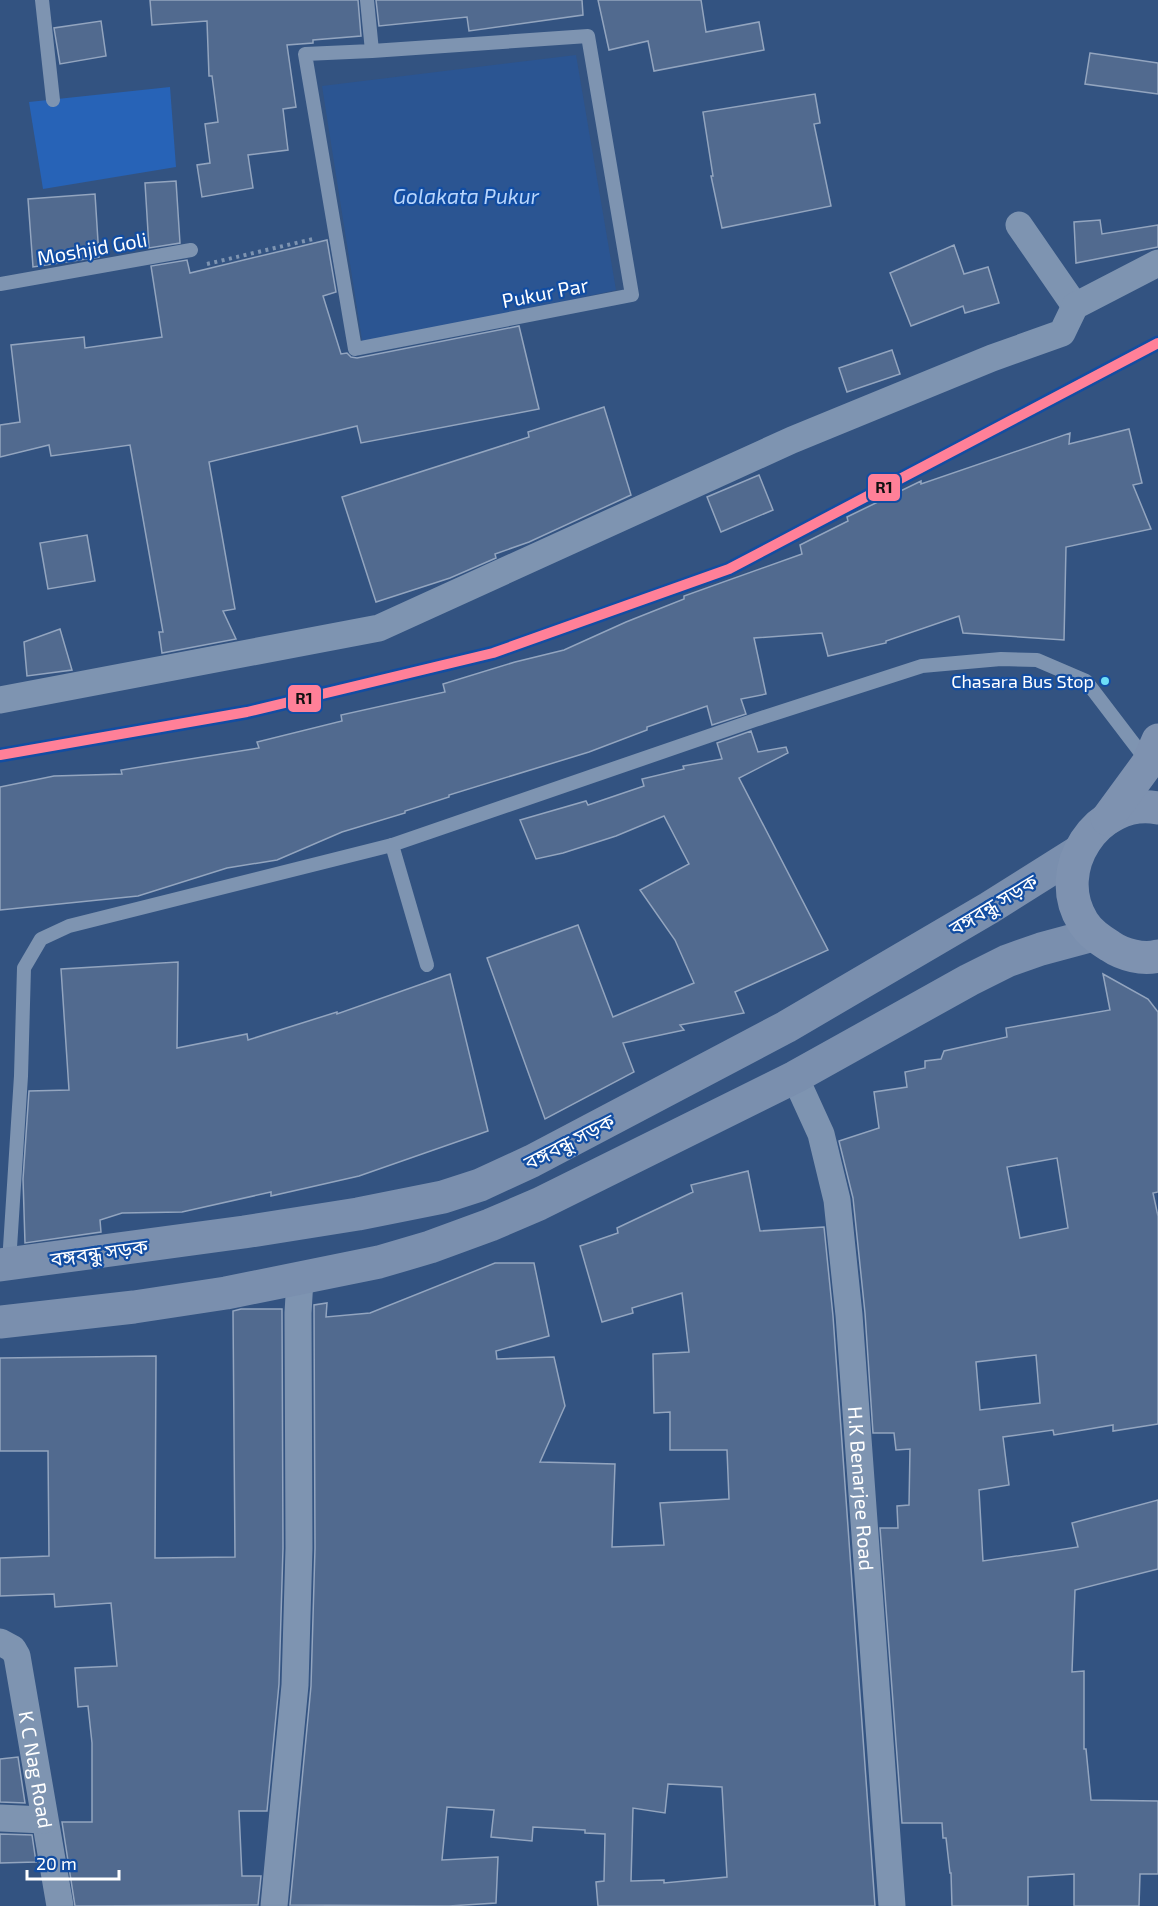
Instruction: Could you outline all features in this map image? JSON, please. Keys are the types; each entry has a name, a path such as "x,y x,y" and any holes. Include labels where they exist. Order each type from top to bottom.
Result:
{"highway":[{"path":"1107,819 1153,751"},
{"path":"1158,808 1127,809 1107,819 1090,833 1078,852 1073,869 1073,896 1082,921 1093,935 1120,953 1152,958 1158,956"}],"main road":[{"name":"বঙ্গবন্ধু সড়ক","path":"4,1265 358,1214 443,1197 480,1185 541,1156 786,1027 989,908 1078,852"},
{"path":"0,1322 134,1307 226,1293 380,1262 430,1247 539,1204 795,1077 1007,961 1093,935"}],"street":[{"path":"1019,225 1075,306"},
{"path":"0,700 379,628 792,440 992,358 1062,333 1075,306 1158,263"},
{"name":"H.K Benarjee Road","path":"795,1077 821,1134 837,1200 849,1315 892,1906"},
{"path":"274,1906 295,1685 299,1548 298,1313 300,1279"},
{"name":"K C Nag Road","path":"0,1641 13,1648 17,1656 60,1906"},
{"path":"0,1818 44,1820"}],"lane":[{"path":"42,0 53,100"},
{"path":"367,0 372,51"},
{"name":"Pukur Par","path":"588,36 632,295 355,349 305,54 372,51 588,36"},
{"name":"Moshjid Goli","path":"0,284 191,250"},
{"path":"4,1265 21,1076 24,968 41,939 69,926 392,845 755,720 922,666 1001,659 1037,660 1086,681 1153,751"},
{"path":"392,845 427,965"}],"path":[{"path":"191,250 195,267 335,234"}],"shaded area":[{"path":"170,87 176,167 43,189 29,102"}],"water":[{"name":"Golakata Pukur","path":"576,55 616,290 363,346 322,86"}],"building":[{"path":"150,0 358,0 361,36 313,40 313,43 287,45 296,107 283,109 288,150 248,155 253,188 202,197 197,165 210,163 205,124 218,122 212,76 209,76 207,21 152,25"},
{"path":"376,0 582,0 583,15 469,31 467,17 379,26"},
{"path":"598,0 701,0 706,32 759,22 764,50 654,71 648,41 609,50"},
{"path":"101,21 106,56 60,64 54,28"},
{"path":"1090,53 1158,63 1158,94 1085,84"},
{"path":"815,94 820,123 814,124 831,206 722,228 711,176 713,176 703,112"},
{"path":"176,181 180,243 149,248 145,183"},
{"path":"95,194 99,257 33,267 28,199"},
{"path":"1100,220 1102,234 1158,225 1158,247 1076,263 1074,222"},
{"path":"327,240 336,292 323,296 341,354 347,353 357,358 519,326 539,409 361,443 357,426 209,462 235,609 223,611 236,639 162,653 159,632 163,632 130,445 51,456 49,445 0,457 0,425 20,422 11,345 84,337 85,348 162,337 151,266 187,260 190,273"},
{"path":"954,245 964,274 988,267 999,303 965,313 963,306 911,326 890,273"},
{"path":"892,350 900,374 847,392 839,368"},
{"path":"604,407 631,495 529,542 495,554 496,558 450,578 376,602 342,497 529,437 528,432"},
{"path":"1129,429 1142,483 1133,485 1151,529 1066,547 1064,640 963,633 959,616 886,641 886,643 828,656 822,633 754,638 766,694 741,699 746,714 712,725 707,706 647,727 647,730 589,752 449,795 449,797 405,811 405,813 342,832 277,860 227,868 138,896 0,910 0,787 54,776 122,774 121,770 259,748 257,742 342,721 341,715 445,692 443,684 564,650 684,599 684,596 802,554 800,545 848,521 847,517 921,481 921,484 1070,433 1069,444"},
{"path":"759,475 773,510 721,532 707,497"},
{"path":"87,535 95,581 48,589 40,543"},
{"path":"60,629 72,670 27,676 24,642"},
{"path":"751,731 758,752 786,747 788,753 739,778 828,950 735,992 744,1013 680,1025 684,1030 623,1043 634,1072 545,1119 487,958 578,925 613,1017 694,983 675,940 640,890 689,864 664,816 616,836 536,859 520,820 586,801 588,805 644,786 642,779 684,769 683,766 722,759 717,743"},
{"path":"178,962 177,1048 247,1034 248,1040 337,1012 337,1014 450,974 488,1131 359,1176 271,1196 271,1192 182,1212 122,1213 100,1220 101,1232 25,1243 23,1179 29,1091 69,1090 61,969"},
{"path":"1103,974 1148,999 1158,1012 1158,1192 1153,1193 1158,1216 1158,1424 1113,1431 1113,1425 1054,1435 1053,1430 1003,1437 1009,1485 979,1490 983,1561 1078,1547 1072,1523 1158,1500 1158,1569 1075,1590 1072,1672 1084,1671 1084,1749 1086,1749 1091,1800 1158,1801 1158,1874 1140,1874 1139,1906 1074,1906 1074,1874 1028,1877 1028,1906 952,1906 951,1873 942,1823 902,1823 880,1528 898,1528 897,1506 909,1505 910,1449 896,1450 894,1433 873,1433 865,1313 853,1198 839,1141 879,1128 874,1092 907,1087 905,1072 925,1068 925,1061 941,1059 944,1051 1007,1037 1006,1028 1110,1010","holes":["1057,1158 1068,1228 1020,1238 1007,1167","1036,1355 1040,1403 980,1410 976,1362"]},
{"path":"748,1171 760,1231 824,1227 833,1316 875,1906 598,1906 596,1882 604,1881 605,1834 585,1833 585,1830 533,1827 532,1841 491,1837 494,1810 447,1807 442,1860 498,1857 496,1903 449,1906 290,1905 311,1686 315,1548 314,1305 327,1303 326,1317 370,1313 495,1263 534,1263 549,1336 496,1351 497,1359 554,1357 565,1406 540,1462 615,1464 612,1547 664,1545 660,1503 729,1499 727,1450 670,1450 670,1412 654,1413 653,1354 689,1352 682,1293 632,1308 633,1313 602,1322 580,1246 618,1233 617,1228 693,1192 691,1185","holes":["668,1784 722,1787 727,1877 664,1883 664,1880 631,1881 633,1808 665,1813"]},
{"path":"282,1309 283,1548 279,1684 267,1811 239,1811 242,1876 261,1876 258,1905 75,1906 62,1822 92,1822 92,1743 88,1706 78,1707 75,1668 117,1666 111,1603 55,1607 54,1594 0,1596 0,1558 49,1556 48,1451 0,1451 0,1358 156,1356 155,1558 235,1557 233,1311"},
{"path":"18,1757 25,1803 0,1802 0,1759"},
{"path":"0,1834 32,1835 36,1862 0,1863"}],"transit line":[{"name":"R1","path":"0,755 247,712 493,653 729,569 1158,343"}],"place":[{"name":"Chasara Bus Stop","path":"1105,681"}]}
